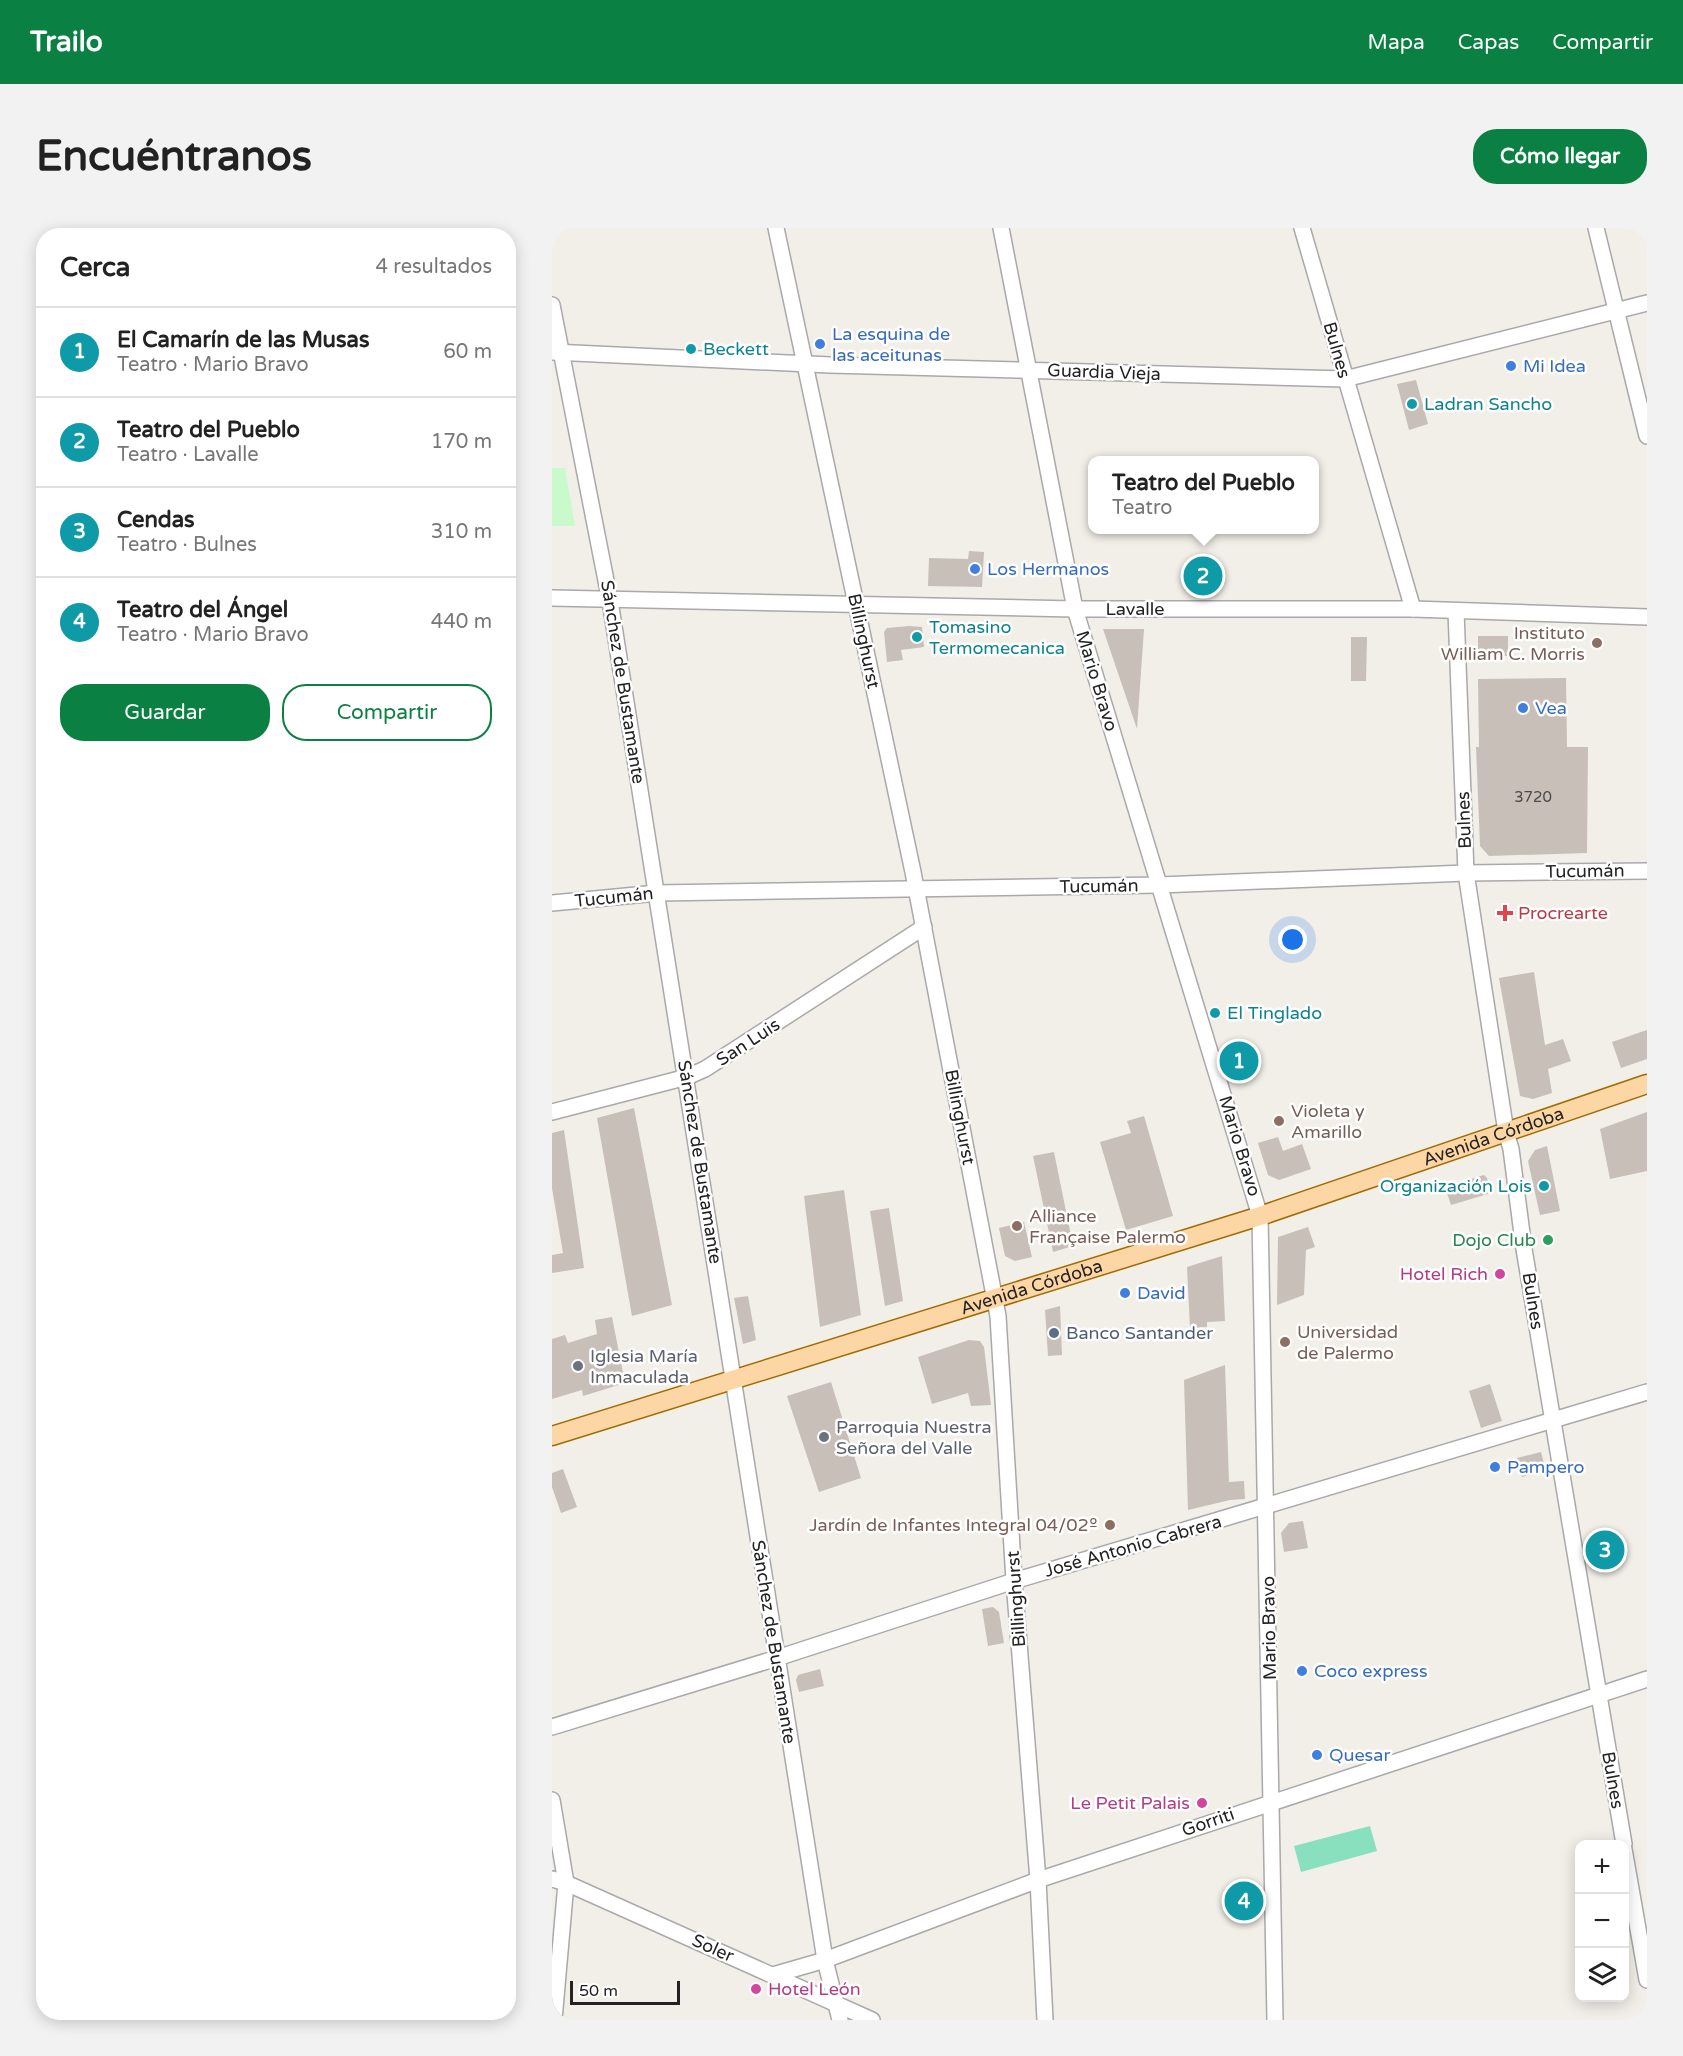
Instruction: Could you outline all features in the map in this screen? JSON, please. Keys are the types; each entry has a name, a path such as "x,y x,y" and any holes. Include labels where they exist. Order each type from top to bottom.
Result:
{"main road":[{"name":"Avenida Córdoba","path":"552,1436 1260,1216 1647,1084"}],"street":[{"name":"Billinghurst","path":"776,228 924,927 996,1298 1014,1581 1038,1880 1045,2020"},
{"name":"Mario Bravo","path":"1001,228 1075,609 1260,1216 1273,1800 1275,2020"},
{"name":"Bulnes","path":"1302,228 1413,609"},
{"path":"1596,228 1647,436"},
{"name":"Guardia Vieja","path":"557,352 804,364 1345,379 1647,303"},
{"name":"Sánchez de Bustamante","path":"552,305 557,352 610,601 825,1960 840,2020"},
{"name":"Lavalle","path":"552,598 1075,609 1413,609 1647,617"},
{"name":"Bulnes","path":"1456,611 1466,873 1506,1132 1511,1149 1553,1421 1623,1840"},
{"name":"Tucumán","path":"552,903 657,893 1160,885 1466,873 1647,871"},
{"name":"San Luis","path":"552,1112 687,1077 719,1061 924,927"},
{"name":"José Antonio Cabrera","path":"552,1727 777,1658 1014,1581 1266,1508 1647,1392"},
{"name":"Gorriti","path":"773,1975 825,1960 1038,1880 1273,1800 1647,1679"},
{"path":"552,1800 559,1881 554,2020"},
{"name":"Bulnes","path":"1629,1876 1647,1980"},
{"name":"Soler","path":"559,1881 872,2020"}],"green space":[{"path":"552,468 565,468 575,526 552,526"},
{"path":"1370,1826 1377,1851 1301,1872 1294,1846"}],"building":[{"name":"Ladran Sancho","path":"1416,380 1428,424 1409,430 1397,384"},
{"path":"969,551 984,552 982,587 928,586 929,558 968,559"},
{"path":"922,627 924,647 901,650 903,660 887,662 884,632 887,628"},
{"path":"1103,629 1144,629 1137,729"},
{"path":"1478,636 1508,636 1508,656 1478,656"},
{"path":"1351,637 1367,637 1366,681 1351,681"},
{"path":"1566,678 1567,747 1588,747 1587,853 1489,856 1480,846 1476,747 1479,747 1478,679"},
{"path":"1534,972 1545,1045 1563,1039 1571,1061 1548,1069 1552,1093 1533,1099 1520,1096 1499,978"},
{"path":"1647,1030 1647,1059 1621,1068 1612,1042"},
{"path":"634,1108 672,1305 632,1316 597,1118"},
{"path":"1647,1112 1647,1171 1610,1179 1600,1129"},
{"path":"1144,1116 1173,1216 1126,1230 1100,1142 1131,1133 1127,1121"},
{"path":"564,1130 584,1268 552,1273 552,1255 563,1253 552,1188 552,1133"},
{"path":"1278,1137 1283,1151 1302,1144 1311,1169 1279,1180 1268,1175 1258,1143"},
{"name":"Organización Lois","path":"1547,1146 1560,1211 1540,1215 1528,1161 1535,1150"},
{"path":"1054,1152 1073,1246 1053,1252 1033,1156"},
{"path":"1484,1175 1491,1193 1451,1205 1445,1187"},
{"path":"844,1190 861,1315 820,1327 804,1196"},
{"path":"889,1208 903,1301 885,1306 870,1211"},
{"path":"1024,1222 1032,1257 1015,1261 1005,1256 999,1228"},
{"path":"1308,1227 1315,1247 1306,1250 1304,1295 1277,1305 1278,1237"},
{"path":"1222,1256 1225,1321 1207,1322 1207,1327 1190,1328 1187,1267"},
{"path":"748,1296 756,1340 743,1344 734,1298"},
{"name":"Banco Santander","path":"1060,1306 1062,1355 1048,1356 1045,1310"},
{"name":"Iglesia María Inmaculada","path":"612,1317 625,1383 583,1396 582,1390 552,1399 552,1339 565,1335 568,1343 597,1334 595,1320"},
{"path":"969,1340 980,1341 984,1347 991,1405 971,1406 968,1393 932,1404 918,1357"},
{"path":"1225,1365 1229,1482 1244,1481 1245,1499 1230,1500 1188,1510 1184,1380"},
{"name":"Parroquia Nuestra Señora del Valle","path":"831,1382 861,1478 819,1492 787,1396"},
{"path":"1490,1384 1502,1421 1481,1428 1469,1391"},
{"path":"1541,1452 1546,1471 1522,1477 1517,1458"},
{"path":"563,1469 577,1507 561,1513 552,1487 552,1473"},
{"path":"1303,1521 1308,1548 1284,1552 1281,1533 1289,1523"},
{"path":"993,1607 999,1612 1004,1643 988,1646 982,1609"},
{"path":"820,1669 824,1686 799,1692 796,1680 798,1675"}],"place":[{"name":"La esquina de las aceitunas","path":"820,344"},
{"name":"Beckett","path":"691,349"},
{"name":"Mi Idea","path":"1511,366"},
{"name":"Ladran Sancho","path":"1412,404"},
{"name":"Los Hermanos","path":"975,569"},
{"name":"Teatro del Pueblo","path":"1203,576"},
{"name":"Tomasino Termomecanica","path":"917,637"},
{"name":"Instituto William C. Morris","path":"1597,643"},
{"name":"Vea","path":"1523,708"},
{"name":"Procrearte","path":"1505,913"},
{"name":"El Tinglado","path":"1215,1013"},
{"name":"El Camarín de las Musas","path":"1239,1061"},
{"name":"Violeta y Amarillo","path":"1279,1121"},
{"name":"Organización Lois","path":"1544,1186"},
{"name":"Alliance Française Palermo","path":"1017,1226"},
{"name":"Dojo Club","path":"1548,1240"},
{"name":"Hotel Rich","path":"1500,1274"},
{"name":"David","path":"1125,1293"},
{"name":"Banco Santander","path":"1054,1333"},
{"name":"Universidad de Palermo","path":"1285,1342"},
{"name":"Iglesia María Inmaculada","path":"578,1366"},
{"name":"Parroquia Nuestra Señora del Valle","path":"824,1437"},
{"name":"Pampero","path":"1495,1467"},
{"name":"Jardín de Infantes Integral 04/02º","path":"1110,1525"},
{"name":"Cendas","path":"1605,1550"},
{"name":"Coco express","path":"1302,1671"},
{"name":"Quesar","path":"1317,1755"},
{"name":"Le Petit Palais","path":"1202,1803"},
{"name":"Teatro del Ángel","path":"1244,1901"},
{"name":"Hotel León","path":"756,1989"}]}
